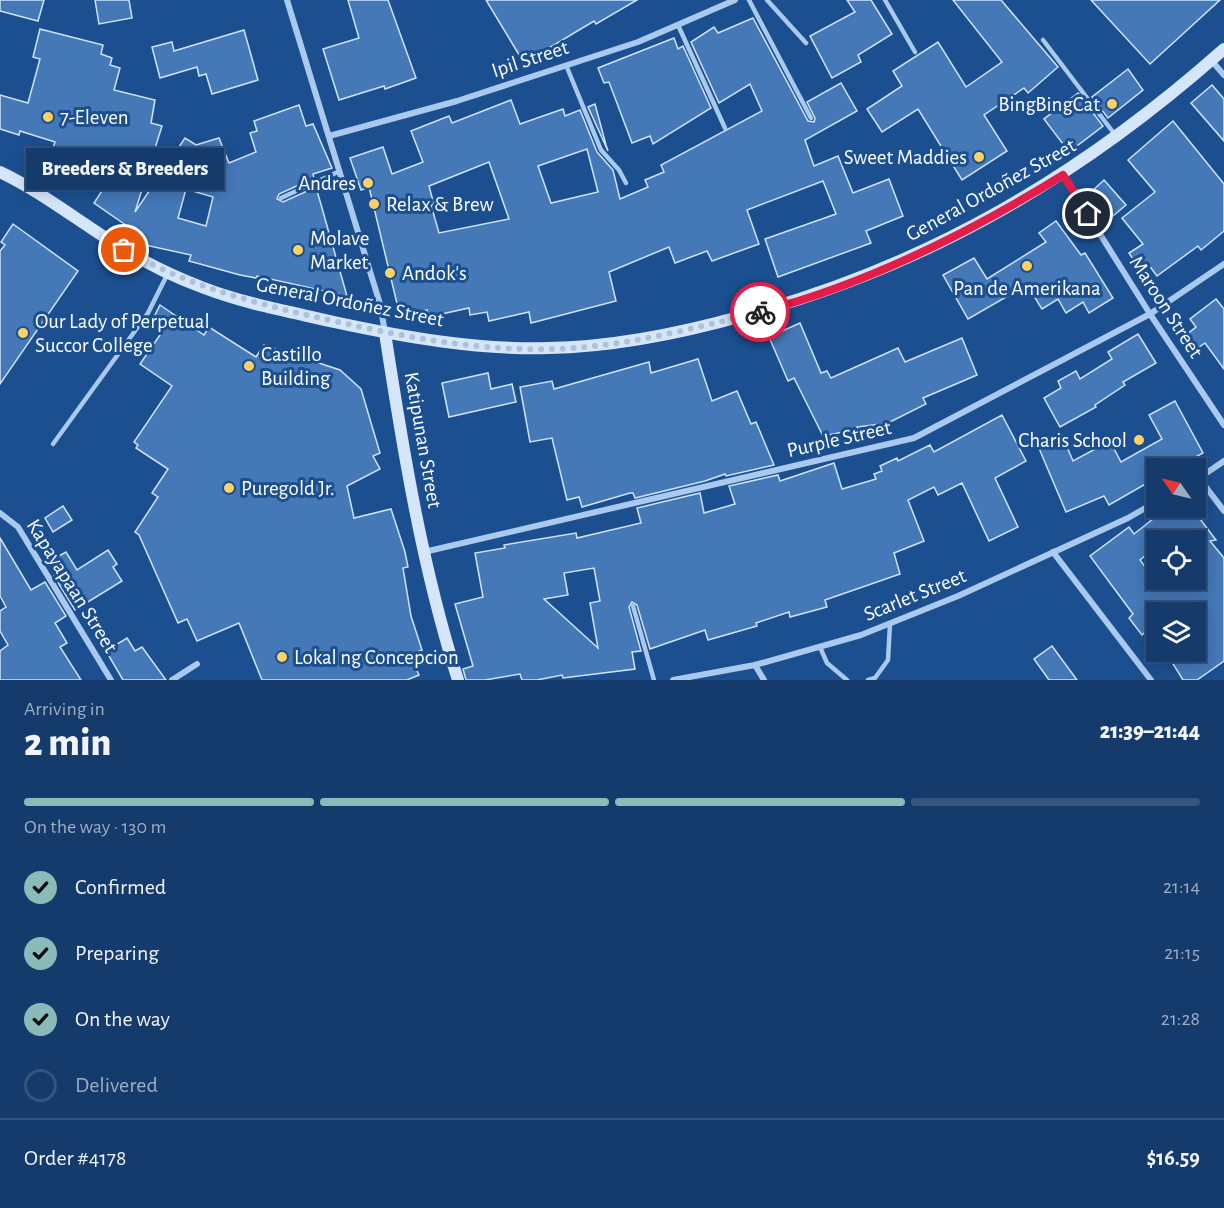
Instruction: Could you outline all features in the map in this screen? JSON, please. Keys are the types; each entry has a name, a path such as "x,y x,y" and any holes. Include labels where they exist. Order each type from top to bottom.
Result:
{"main road":[{"name":"General Ordoñez Street","path":"0,172 124,250 203,288 255,304 385,333 461,343 545,349 625,342 702,327 800,300 887,268 960,234 1063,175 1118,137 1224,49"},
{"name":"Katipunan Street","path":"385,333 401,434 424,552 458,680"}],"street":[{"name":"Katipunan Street","path":"287,0 380,304 385,333"},
{"name":"Ipil Street","path":"329,136 457,100 638,42 735,0"},
{"path":"1211,60 1224,75"},
{"name":"Maroon Street","path":"1063,175 1150,314 1224,425"},
{"name":"Purple Street","path":"424,552 914,438 1150,314 1224,264"},
{"path":"1206,473 1224,461"},
{"path":"1206,490 1224,511"},
{"name":"Scarlet Street","path":"673,680 755,665 890,624 958,596 1146,507"},
{"name":"Kapayapaan Street","path":"0,513 18,527 111,680"},
{"path":"1053,552 1151,680"},
{"path":"172,680 197,664"},
{"path":"755,665 764,680"}],"lane":[{"path":"748,0 811,118"},
{"path":"767,0 806,43"},
{"path":"885,0 915,52"},
{"path":"678,25 725,128"},
{"path":"1043,40 1118,137"},
{"path":"566,65 602,150 619,170 626,183"},
{"path":"281,198 340,171"},
{"path":"53,444 148,314 169,272"},
{"path":"633,606 654,680"},
{"path":"868,680 875,678 888,660 890,624"},
{"path":"820,647 827,663 847,680"}],"building":[{"path":"0,0 44,0 38,21 0,11"},
{"path":"95,0 129,0 132,18 99,24"},
{"path":"348,0 388,0 416,78 385,89 384,86 339,100 323,49 359,38"},
{"path":"486,0 637,0 596,24 594,21 524,63"},
{"path":"847,0 871,0 892,34 858,55 861,62 832,78 810,36 855,12"},
{"path":"953,0 1001,0 1058,67 1028,93 1024,88 984,115 1007,151 962,180 918,109 882,132 867,109 902,86 893,71 938,42 966,87 1002,62"},
{"path":"1091,0 1220,0 1150,64"},
{"path":"753,18 808,121 814,122 815,118 807,102 841,83 857,111 805,140 814,166 838,156 853,193 889,179 903,216 866,231 871,243 778,277 765,239 836,214 823,181 747,210 759,244 712,261 707,251 675,263 669,247 609,272 616,301 531,323 529,312 489,321 487,312 470,315 469,308 428,317 427,310 400,316 369,187 361,190 350,158 383,147 392,174 423,162 411,131 449,116 452,123 511,100 520,124 563,109 565,116 580,110 597,152 613,170 620,199 648,187 645,180 664,172 661,165 762,111 750,84 719,103 691,42 714,27 718,33","holes":["587,149 598,192 551,203 538,166","489,162 509,219 439,233 431,205 434,205 429,186"]},
{"path":"40,29 103,45 101,54 112,58 110,65 120,68 114,90 155,100 151,123 162,126 135,212 185,138 196,145 219,138 229,163 256,152 250,133 257,131 254,121 299,105 306,126 313,124 332,168 313,174 314,178 279,194 277,199 283,202 316,187 347,296 257,276 256,278 240,275 189,261 191,255 145,245 146,239 94,203 102,191 45,171 55,142 20,131 19,135 0,129 0,95 28,103 40,59 33,57","holes":["186,189 213,197 206,226 178,218"]},
{"path":"244,30 258,80 212,94 206,74 199,76 197,67 160,78 152,47 172,42 174,51"},
{"path":"674,38 678,49 683,46 711,108 653,144 650,136 632,143 609,82 604,83 598,68"},
{"path":"1128,69 1143,90 1108,118 1092,97"},
{"path":"1212,85 1224,99 1224,141 1191,103"},
{"path":"1078,93 1103,126 1069,152 1044,119"},
{"path":"595,104 606,145 608,151 588,107"},
{"path":"1173,121 1224,184 1224,231 1201,250 1198,246 1157,276 1148,264 1140,270 1129,253 1143,244 1122,218 1155,192 1128,160"},
{"path":"1104,180 1126,205 1113,216 1092,191"},
{"path":"1056,221 1081,255 1085,253 1113,298 1089,313 1083,302 1066,313 1058,299 1042,309 1027,285 968,319 943,275 974,258 987,279 1046,242 1039,233"},
{"name":"Our Lady of Perpetual Succor College","path":"13,224 78,271 0,384 0,251 5,245 1,242"},
{"path":"1216,299 1224,309 1224,369 1205,343 1192,352 1182,338 1196,327 1190,319"},
{"path":"160,305 204,335 209,327 256,357 264,345 340,370 361,389 380,453 373,456 380,469 347,486 354,518 391,509 405,552 408,567 403,568 411,616 422,650 410,655 419,675 407,680 262,680 239,623 197,641 187,619 178,623 139,535 135,532 158,497 152,493 168,469 136,448 138,445 134,442 172,386 140,364 162,332 152,321"},
{"path":"800,323 821,373 827,371 831,378 898,348 905,362 962,338 977,375 923,398 926,404 888,423 857,427 858,429 823,436 794,378 788,381 769,337"},
{"path":"1138,334 1156,363 1123,382 1125,385 1095,405 1096,407 1060,427 1044,398 1061,388 1058,381 1076,371 1080,379 1112,359 1108,352"},
{"path":"698,359 712,401 737,391 751,424 756,422 774,465 726,476 725,474 635,498 633,493 630,493 582,507 579,497 567,500 552,438 530,442 520,387 552,381 554,389 649,362 651,373"},
{"path":"488,373 491,389 512,384 516,402 449,417 442,383"},
{"path":"1175,401 1203,453 1194,458 1146,458 1146,484 1109,505 1104,496 1066,512 1038,446 1062,435 1073,461 1110,441 1121,462 1162,439 1149,415"},
{"path":"1002,415 1026,461 995,478 1018,527 989,541 962,483 938,495 934,487 908,500 924,541 894,553 900,574 825,600 827,607 790,617 789,612 756,623 757,626 708,640 705,630 650,649 637,605 632,602 629,607 641,651 632,652 635,669 563,678 562,675 537,680 522,680 520,674 485,680 466,680 463,669 473,666 455,604 483,597 475,553 505,548 504,545 576,533 577,538 641,523 637,508 700,493 704,513 735,504 729,486 778,475 780,481 834,463 842,489 876,479 874,474 882,471 880,466 897,458 898,461 930,445 934,452","holes":["594,568 600,601 590,603 598,648 544,599 568,595 564,573"]},
{"path":"63,506 72,520 53,532 45,518"},
{"path":"1154,518 1199,518 1216,540 1210,541 1224,558 1224,661 1197,680 1183,680 1172,662 1206,662 1206,602 1146,602 1146,632 1142,635 1129,618 1133,614 1090,556 1129,527 1134,534"},
{"path":"0,538 31,590 45,582 66,616 55,623 67,643 60,647 81,680 0,680 0,651 8,645 0,631 0,611 6,607 0,596"},
{"path":"108,550 117,564 113,567 122,581 75,610 54,576 58,574 50,561 66,552 77,570"},
{"path":"127,638 135,651 142,647 166,680 123,680 106,651"},
{"path":"1052,646 1077,680 1049,680 1034,659"}],"way so far":[{"path":"124,250 186,281 221,294 263,306 385,333 440,341 545,349 585,347 637,340 760,312"}],"place":[{"name":"BingBingCat","path":"1112,104"},
{"name":"7-Eleven","path":"48,117"},
{"name":"Sweet Maddies","path":"979,157"},
{"name":"Andres","path":"368,183"},
{"name":"Relax & Brew","path":"374,204"},
{"name":"Breeders & Breeders","path":"124,250"},
{"name":"Molave Market","path":"298,250"},
{"name":"Pan de Amerikana","path":"1027,266"},
{"name":"Andok's","path":"390,273"},
{"name":"Our Lady of Perpetual Succor College","path":"23,333"},
{"name":"Castillo Building","path":"249,366"},
{"name":"Charis School","path":"1139,440"},
{"name":"Puregold Jr.","path":"229,488"},
{"name":"Lokal ng Concepcion","path":"282,657"}],"route":[{"path":"760,312 828,291 912,257 990,218 1063,175 1088,214"}]}
